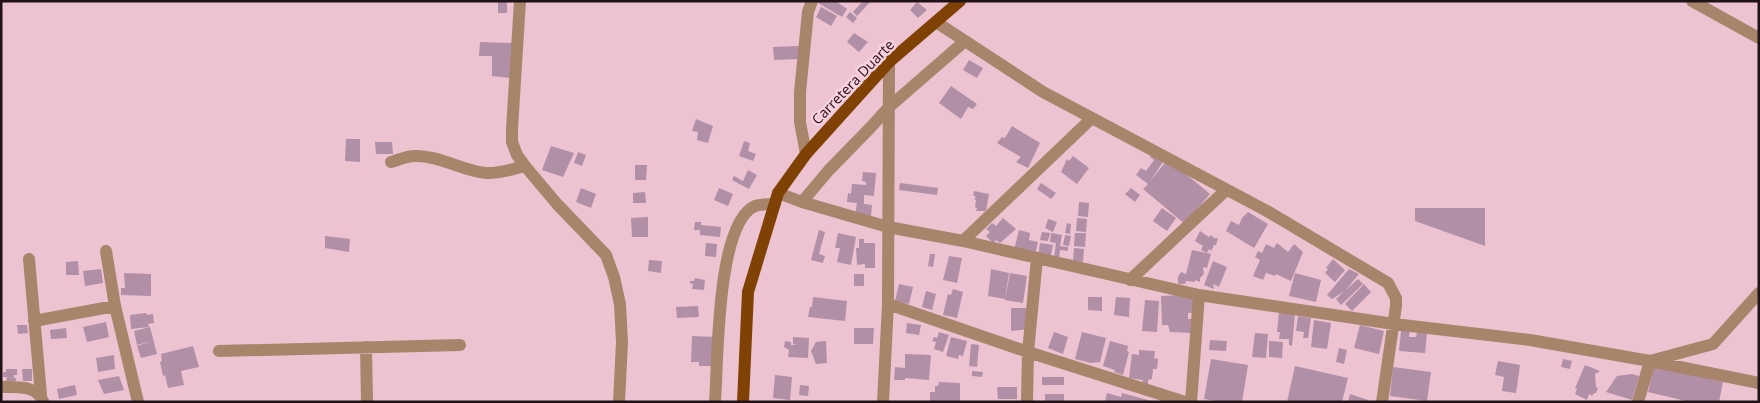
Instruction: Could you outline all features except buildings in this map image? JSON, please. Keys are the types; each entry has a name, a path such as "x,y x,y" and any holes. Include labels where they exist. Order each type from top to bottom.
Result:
{"main road":[{"name":"Carretera Duarte","path":"743,402 748,292 776,198 806,154 889,62 960,1"}],"street":[{"path":"520,1 512,142 517,155 525,166 557,204 606,255 614,277 620,304 622,342 619,402"},
{"path":"806,154 800,122 800,92 808,12 812,1"},
{"path":"1692,1 1759,38"},
{"path":"936,22 1043,92 1267,211 1388,283 1396,298 1382,402"},
{"path":"802,202 828,170 889,107 965,41"},
{"path":"883,402 888,304 889,62"},
{"path":"963,241 1092,118"},
{"path":"391,162 412,156 428,157 468,170 488,174 525,166"},
{"path":"1130,280 1226,190"},
{"path":"715,402 720,300 728,258 737,229 746,214 756,206 776,198 802,202 888,227 963,241 1199,295 1394,324 1530,340 1650,361 1759,383"},
{"path":"106,251 115,306 138,402"},
{"path":"1027,402 1028,352 1036,258"},
{"path":"29,260 42,398"},
{"path":"1650,361 1713,344 1759,293"},
{"path":"1191,402 1199,295"},
{"path":"888,304 1028,352 1185,402"},
{"path":"34,321 115,306"},
{"path":"219,351 460,345"},
{"path":"366,347 367,402"},
{"path":"1638,402 1650,361"},
{"path":"1,387 35,391 42,398"}]}
